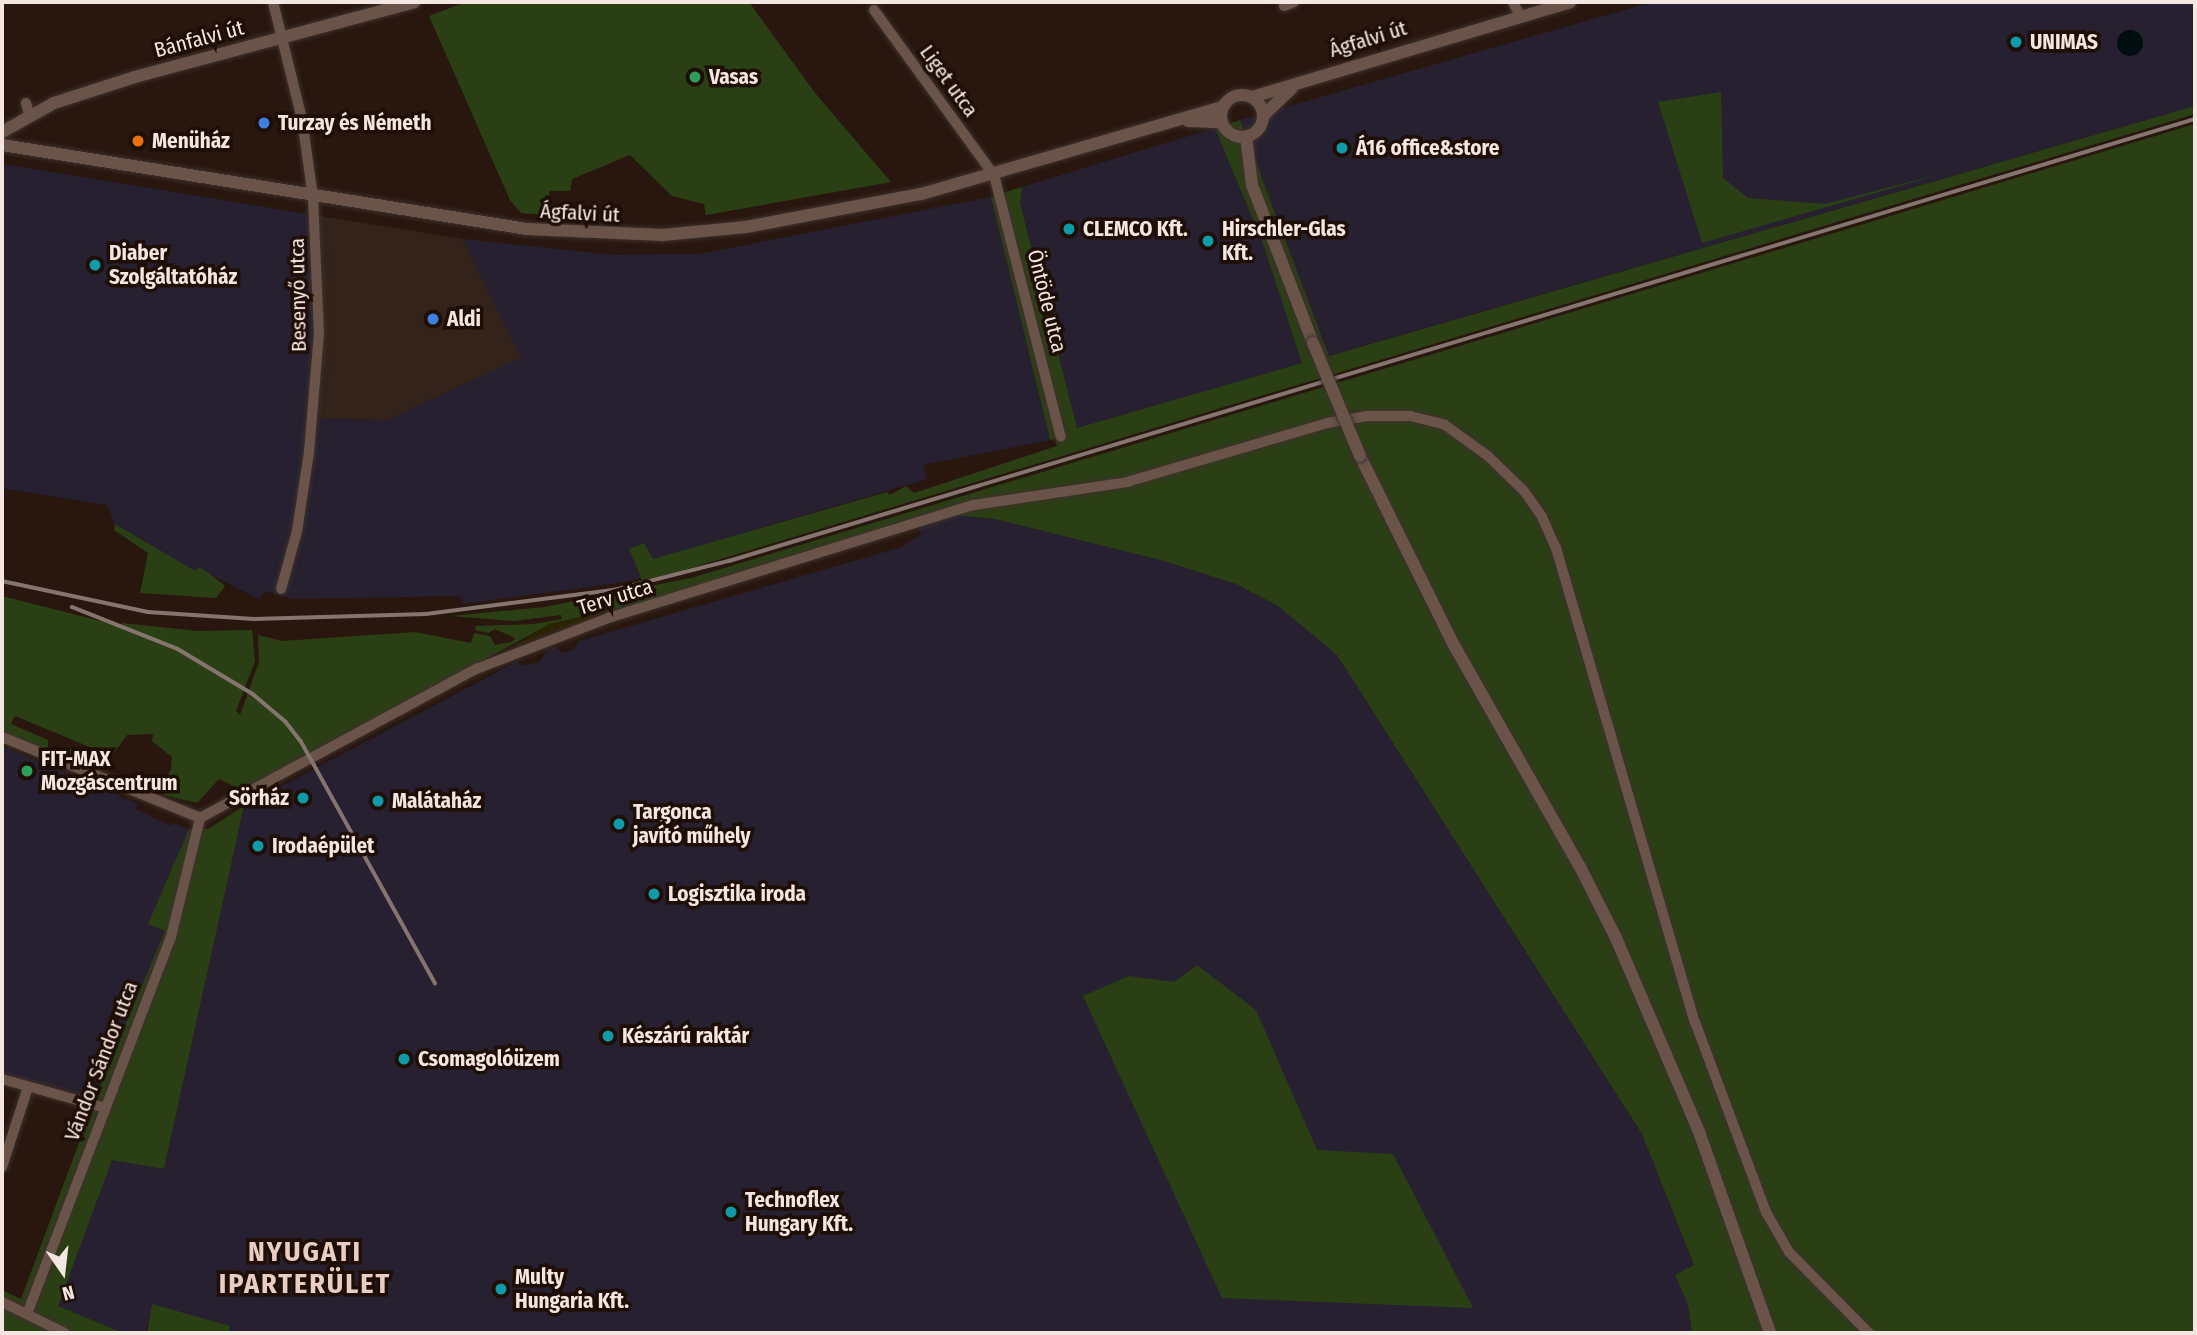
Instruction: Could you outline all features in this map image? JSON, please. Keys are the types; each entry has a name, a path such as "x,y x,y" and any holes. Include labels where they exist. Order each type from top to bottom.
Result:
{"main road":[{"name":"Bánfalvi út","path":"2,132 27,108 135,76 414,2"},
{"name":"Ágfalvi út","path":"1252,97 1570,2"},
{"name":"Ágfalvi út","path":"1263,116 1300,81"},
{"path":"1241,141 1258,130 1263,116 1252,97 1237,95 1222,107 1221,122 1241,141 1252,185 1360,456 1455,648 1574,855 1621,950 1699,1132 1770,1333"},
{"name":"Ágfalvi út","path":"2,145 313,197 570,234 663,235 801,218 995,175 1222,107"},
{"name":"Ágfalvi út","path":"1149,128 1194,120 1221,122"}],"street":[{"name":"Besenyő utca","path":"273,2 302,119 313,197 319,333 314,415 297,531 281,589"},
{"path":"1284,6 1294,2"},
{"path":"1513,2 1520,16"},
{"name":"Liget utca","path":"874,10 995,175"},
{"name":"Öntöde utca","path":"995,175 1060,437"},
{"name":"Terv utca","path":"200,818 433,691 555,636 974,505 1071,488 1127,482 1327,423 1399,416 1445,425 1488,456 1524,491 1556,548 1695,1022 1766,1212 1789,1252 1869,1333"},
{"path":"2,737 200,818"},
{"name":"Vándor Sándor utca","path":"27,1314 102,1107 171,937 200,818"},
{"path":"2,1079 102,1107"},
{"path":"2,1167 28,1087"},
{"path":"2,1302 65,1333"}],"shaded area":[{"path":"1653,2 2195,2 2195,106 1328,356 1240,120"},
{"path":"2130,30 2139,34 2143,43 2139,52 2130,56 2121,52 2117,43 2121,34"},
{"path":"1215,128 1263,244 1303,363 1077,428 1020,203 1022,187"},
{"path":"2,164 320,216 320,419 387,420 521,358 463,239 615,255 700,254 991,197 1050,440 923,465 927,479 652,560 644,544 629,549 641,578 618,583 463,604 460,596 292,599 265,591 260,600 199,568 195,572 115,524 107,505 2,488"},
{"path":"320,216 463,239 522,358 387,420 320,419"},
{"path":"942,514 995,519 1164,561 1236,584 1278,606 1337,655 1642,1134 1694,1266 1675,1275 1688,1304 1692,1333 229,1333 230,1327 152,1305 146,1333 123,1333 57,1306 112,1159 164,1169 244,806 518,661 522,666 540,662 546,650 556,647 563,653 575,649 579,641 902,547 922,534 917,528"},
{"path":"2,746 138,804 136,809 171,826 173,823 189,829 149,923 165,930 97,1099 2,1073"}],"green space":[{"path":"466,2 749,2 815,93 891,182 706,215 704,204 672,196 630,155 572,179 570,191 550,191 545,215 521,213 510,200 429,16"},
{"path":"1721,92 1723,178 1748,198 1825,204 1952,171 1702,243 1658,102"},
{"path":"2195,106 2195,114 681,571 642,580 629,549 644,543 653,559 887,492 890,495 906,486 914,493 1057,446 1055,439 1050,440 991,197 1022,187 1020,203 1077,428 1302,363 1263,244 1215,128 1240,120 1329,356"},
{"path":"2195,124 2195,1333 1692,1333 1688,1304 1675,1275 1694,1265 1642,1134 1337,655 1278,606 1236,584 1164,561 995,519 942,514 917,528 884,532 640,604 550,624 242,790 219,779 197,803 164,795 161,784 171,770 172,757 152,741 153,734 127,735 99,773 61,758 66,747 90,757 97,750 15,716 11,724 48,740 48,752 2,733 2,596 120,626 122,623 198,631 252,630 255,661 236,711 240,715 259,662 258,635 282,641 415,632 471,643 474,633 490,636 495,645 512,642 515,638 495,629 488,633 475,630 476,626 534,624 562,619 561,615 514,621 451,616 544,607 691,578"},
{"path":"115,524 195,571 199,567 225,586 216,598 140,593 148,553 114,530"},
{"path":"244,806 164,1169 112,1160 58,1306 123,1333 2,1333 2,1290 21,1299 106,1070 165,931 148,924 189,829 208,829"},
{"path":"1197,965 1256,1010 1317,1150 1393,1154 1473,1308 1222,1298 1083,996 1129,976 1174,982"},
{"path":"152,1304 230,1326 229,1333 147,1333"}],"sand":[{"path":"640,604 554,631 507,650 550,624"}],"railway":[{"path":"2,581 148,612 254,619 426,614 614,590 729,561 2195,119"},
{"path":"72,607 178,649 253,694 286,722 301,741 435,983"}],"place":[{"name":"UNIMAS","path":"2016,42"},
{"name":"Vasas","path":"695,77"},
{"name":"Turzay és Németh","path":"264,123"},
{"name":"Menüház","path":"138,141"},
{"name":"Á16 office&store","path":"1342,148"},
{"name":"CLEMCO Kft.","path":"1069,229"},
{"name":"Hirschler-Glas Kft.","path":"1208,241"},
{"name":"Diaber Szolgáltatóház","path":"95,265"},
{"name":"Aldi","path":"433,319"},
{"name":"FIT-MAX Mozgáscentrum","path":"27,771"},
{"name":"Sörház","path":"303,798"},
{"name":"Malátaház","path":"378,801"},
{"name":"Targonca javító műhely","path":"619,824"},
{"name":"Irodaépület","path":"258,846"},
{"name":"Logisztika iroda","path":"654,894"},
{"name":"Készárú raktár","path":"608,1036"},
{"name":"Csomagolóüzem","path":"404,1059"},
{"name":"Technoflex Hungary Kft.","path":"731,1212"},
{"name":"Multy Hungaria Kft.","path":"501,1289"}],"district":[{"name":"NYUGATI IPARTERÜLET","path":"305,1268"}]}
